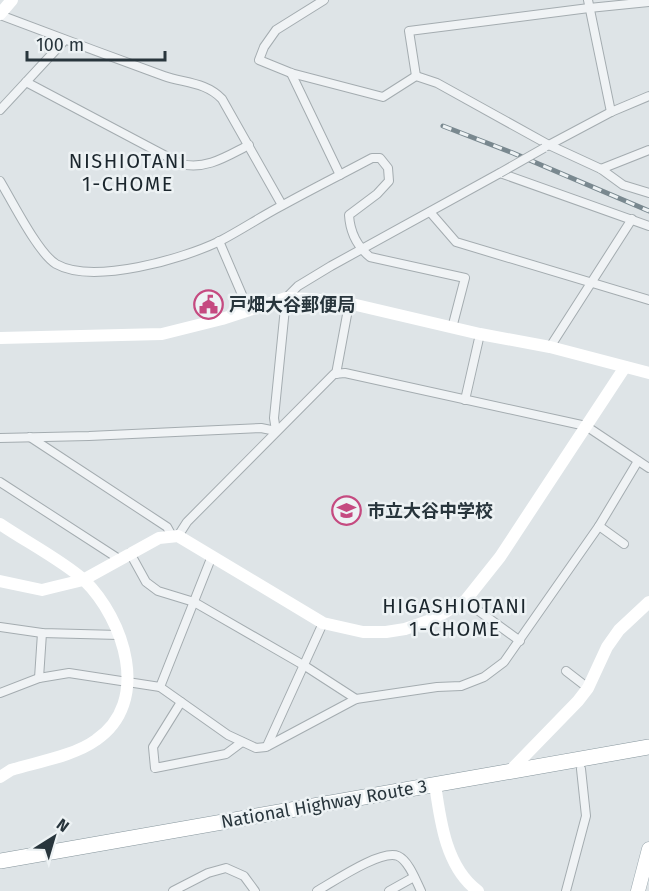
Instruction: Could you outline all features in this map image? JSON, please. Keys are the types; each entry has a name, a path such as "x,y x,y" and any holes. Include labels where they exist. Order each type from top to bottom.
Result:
{"highway":[{"name":"National Highway Route 3","path":"0,869 436,789 510,771 649,747"},
{"name":"National Highway Route 3","path":"0,861 436,789 649,758"}],"main road":[{"path":"638,891 649,849"},
{"path":"644,891 649,875"}],"street":[{"path":"12,0 0,15 167,77 205,86 215,92 222,99 282,205"},
{"path":"324,0 276,30 264,47 259,60 291,73 383,97 416,76"},
{"path":"416,76 409,31 589,4 649,2"},
{"path":"589,4 611,112"},
{"path":"0,110 65,40"},
{"path":"291,73 340,175"},
{"path":"416,76 438,83 546,146 601,169 623,184 649,193"},
{"path":"26,82 181,164 210,165 249,145"},
{"path":"276,431 274,418 286,298 298,286 360,248 430,212 546,146 611,112 649,96"},
{"path":"601,169 649,150"},
{"path":"0,182 46,256 66,268 83,271 127,269 151,264 219,241 372,158 380,158 388,168 389,181 377,194 350,215 350,224 360,248 370,257 465,278 452,327"},
{"path":"500,173 649,226"},
{"path":"430,212 456,242 649,300"},
{"path":"550,347 632,219"},
{"path":"219,241 249,310"},
{"path":"0,338 162,334 286,298 310,299 349,304 480,334 550,347 649,373"},
{"path":"336,374 349,304"},
{"path":"465,400 480,334"},
{"path":"30,437 167,527 175,536 323,624 363,632 386,632 405,629 430,620 465,601 500,557 625,367"},
{"path":"0,581 42,590 83,580 159,538 175,536 325,381 336,374 345,374 586,426 649,468"},
{"path":"0,438 261,428 276,431"},
{"path":"0,693 39,678 69,673 160,687 228,735 256,748 267,748 356,699 438,687 461,686 484,678 504,662 520,641 599,526 638,461"},
{"path":"0,482 124,556 146,582 158,591 194,602 305,666 356,699"},
{"path":"0,525 83,580 101,600 119,635 129,683 123,708 113,724 99,739 85,747 10,770 0,777"},
{"path":"599,526 624,544"},
{"path":"160,687 212,556"},
{"path":"465,601 520,641"},
{"path":"510,771 588,688 607,647 619,630 649,602"},
{"path":"267,748 323,624"},
{"path":"0,627 42,633 119,635"},
{"path":"39,678 42,633"},
{"path":"566,671 588,688"},
{"path":"181,702 153,747 154,768 226,754 242,742"},
{"path":"566,891 586,816 581,769"},
{"path":"436,789 448,847 458,869 471,886 478,891"},
{"path":"317,891 387,854 400,857 421,891"},
{"path":"173,891 208,873 226,868 244,876 255,891"},
{"path":"389,891 414,877"}],"railway":[{"path":"443,126 649,211"}],"place":[{"name":"戸畑大谷郵便局","path":"208,305"},
{"name":"市立大谷中学校","path":"346,511"}],"district":[{"name":"NISHIOTANI 1-CHOME","path":"128,172"},
{"name":"HIGASHIOTANI 1-CHOME","path":"455,618"}]}
